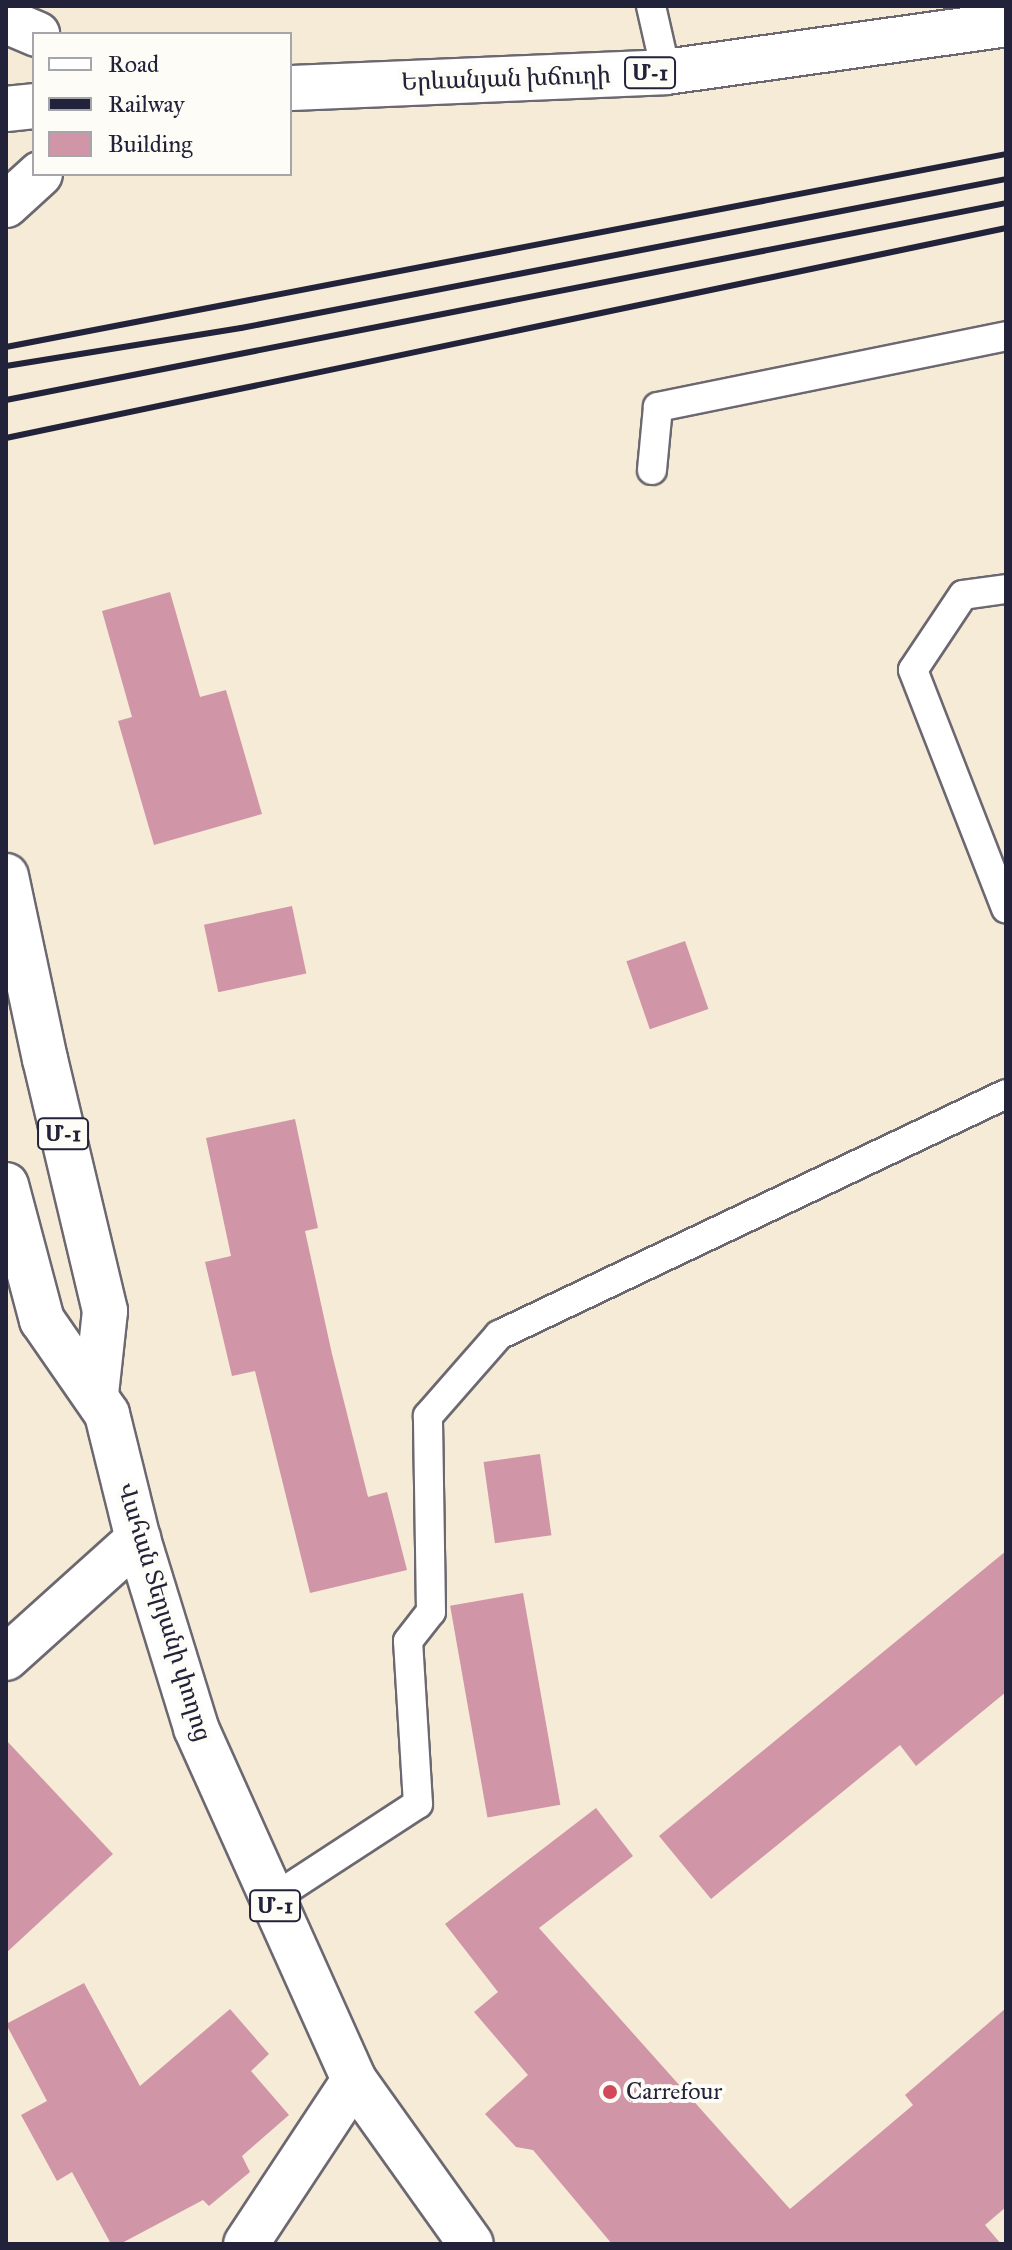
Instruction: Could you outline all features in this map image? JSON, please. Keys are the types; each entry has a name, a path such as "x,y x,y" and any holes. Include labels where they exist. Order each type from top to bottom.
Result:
{"main road":[{"path":"6,21 32,32"},
{"name":"Երևանյան խճուղի","path":"292,88 666,72 1006,24"},
{"path":"6,109 32,106"},
{"path":"6,205 38,176"},
{"name":"Վահան Տերյանի փողոց","path":"6,876 48,1074 105,1311 96,1394"},
{"name":"Վահան Տերյանի փողոց","path":"6,1185 42,1320 107,1414 138,1539 196,1728 354,2080 471,2244"},
{"path":"6,1658 138,1539"},
{"path":"246,2244 354,2080"}],"lane":[{"path":"651,6 666,72"},
{"path":"652,470 658,407 1006,336"},
{"path":"1006,589 963,595 913,670 1006,908"},
{"path":"272,1899 418,1804 408,1641 431,1612 428,1416 499,1335 1006,1094"}],"building":[{"path":"170,592 200,697 226,690 262,814 154,845 118,721 132,717 102,611"},
{"path":"292,906 306,973 218,992 204,925"},
{"path":"685,941 708,1009 650,1029 626,961"},
{"path":"295,1119 318,1228 305,1231 332,1354 368,1497 387,1492 407,1570 310,1593 255,1371 232,1376 205,1262 231,1256 206,1138"},
{"path":"540,1454 551,1535 495,1543 484,1462"},
{"path":"1006,1551 1006,1692 916,1766 900,1745 711,1899 659,1836"},
{"path":"523,1593 560,1805 487,1818 450,1606"},
{"path":"6,1740 113,1854 6,1953"},
{"name":"Carrefour","path":"596,1808 633,1856 539,1928 790,2209 913,2105 905,2095 1006,2008 1006,2207 985,2225 1001,2244 612,2244 533,2150 516,2147 485,2114 528,2075 474,2012 498,1992 445,1924"},
{"path":"84,1983 140,2086 230,2009 269,2054 251,2071 289,2115 242,2156 250,2172 209,2206 203,2200 120,2244 111,2244 72,2172 57,2181 21,2115 47,2101 6,2024"}],"railway":[{"path":"6,347 1006,154"},
{"path":"6,366 241,328 1006,179"},
{"path":"6,400 1006,203"},
{"path":"6,438 1006,228"}],"place":[{"name":"Carrefour","path":"610,2092"}]}
